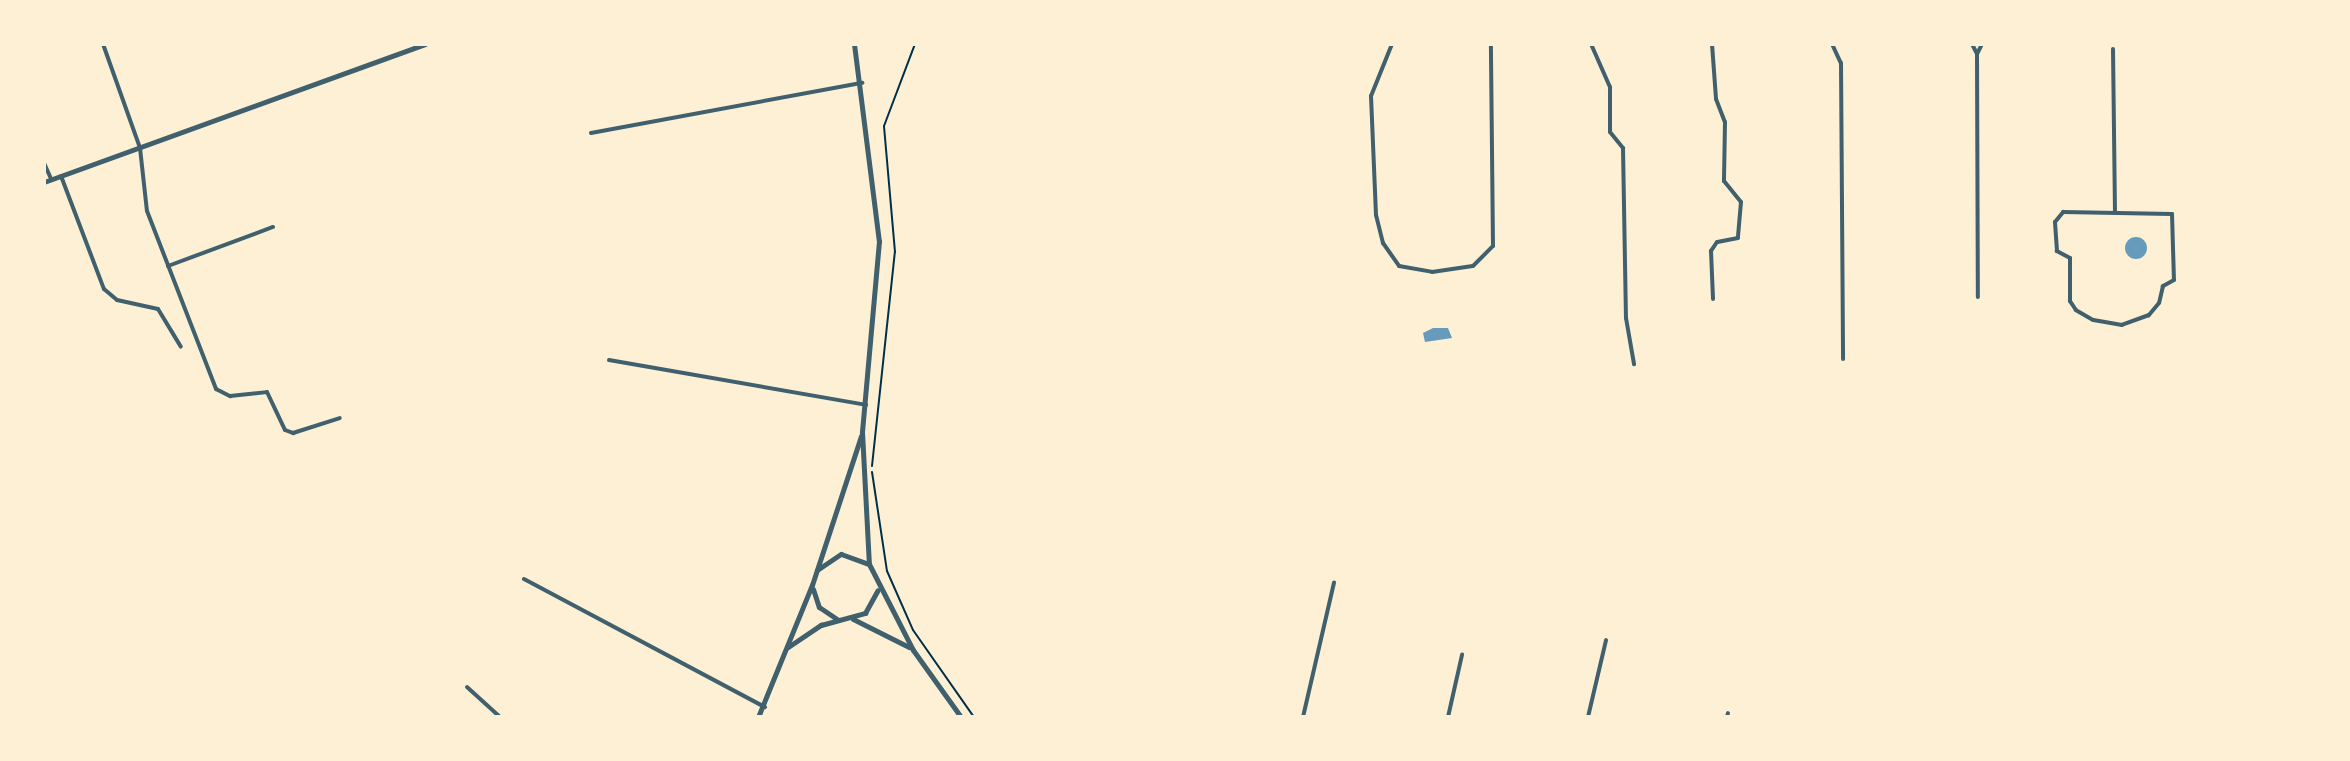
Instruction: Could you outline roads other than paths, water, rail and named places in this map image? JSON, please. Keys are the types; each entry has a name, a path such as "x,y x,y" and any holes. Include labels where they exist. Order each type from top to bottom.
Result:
{"street":[{"path":"103,44 140,148 145,204 222,395 267,392 285,430 293,433 340,418"},
{"path":"44,163 47,180 61,176 425,44"},
{"path":"758,717 765,707 812,585 862,432 866,405 879,241 862,83 854,44"},
{"path":"1392,44 1371,96 1376,215 1383,243 1399,266 1432,272 1473,266 1493,246 1491,44"},
{"path":"1591,44 1610,87 1610,132 1623,148 1626,318 1634,364"},
{"path":"1832,44 1841,63 1843,359"},
{"path":"1972,44 1977,54 1978,297"},
{"path":"1977,54 1982,44"},
{"path":"2108,44 2113,49"},
{"path":"2115,212 2113,49 2117,44"},
{"path":"1713,299 1711,251 1717,242 1738,238 1741,202 1724,181 1725,122 1716,99 1715,46"},
{"path":"591,133 862,83"},
{"path":"61,176 104,289 117,300 158,309 181,347"},
{"path":"2115,212 2166,213 2175,221 2174,280 2163,286 2156,308 2132,324 2093,320 2076,310 2070,301 2070,258 2057,251 2059,213 2115,212"},
{"path":"168,266 273,227"},
{"path":"609,360 866,405"},
{"path":"862,432 869,564 878,590 913,650 961,717"},
{"path":"817,570 841,554 869,564"},
{"path":"524,579 765,707"},
{"path":"1303,717 1334,583"},
{"path":"812,585 819,607 838,619"},
{"path":"787,647 838,619 853,619 865,613 878,590"},
{"path":"853,619 913,650"},
{"path":"1588,717 1606,640"},
{"path":"1448,717 1462,655"},
{"path":"467,687 500,717"}],"water":[{"path":"2136,237 2144,240 2147,248 2144,256 2136,259 2128,256 2125,248 2128,240"},
{"path":"1433,328 1448,328 1452,338 1425,342 1423,333"}]}
